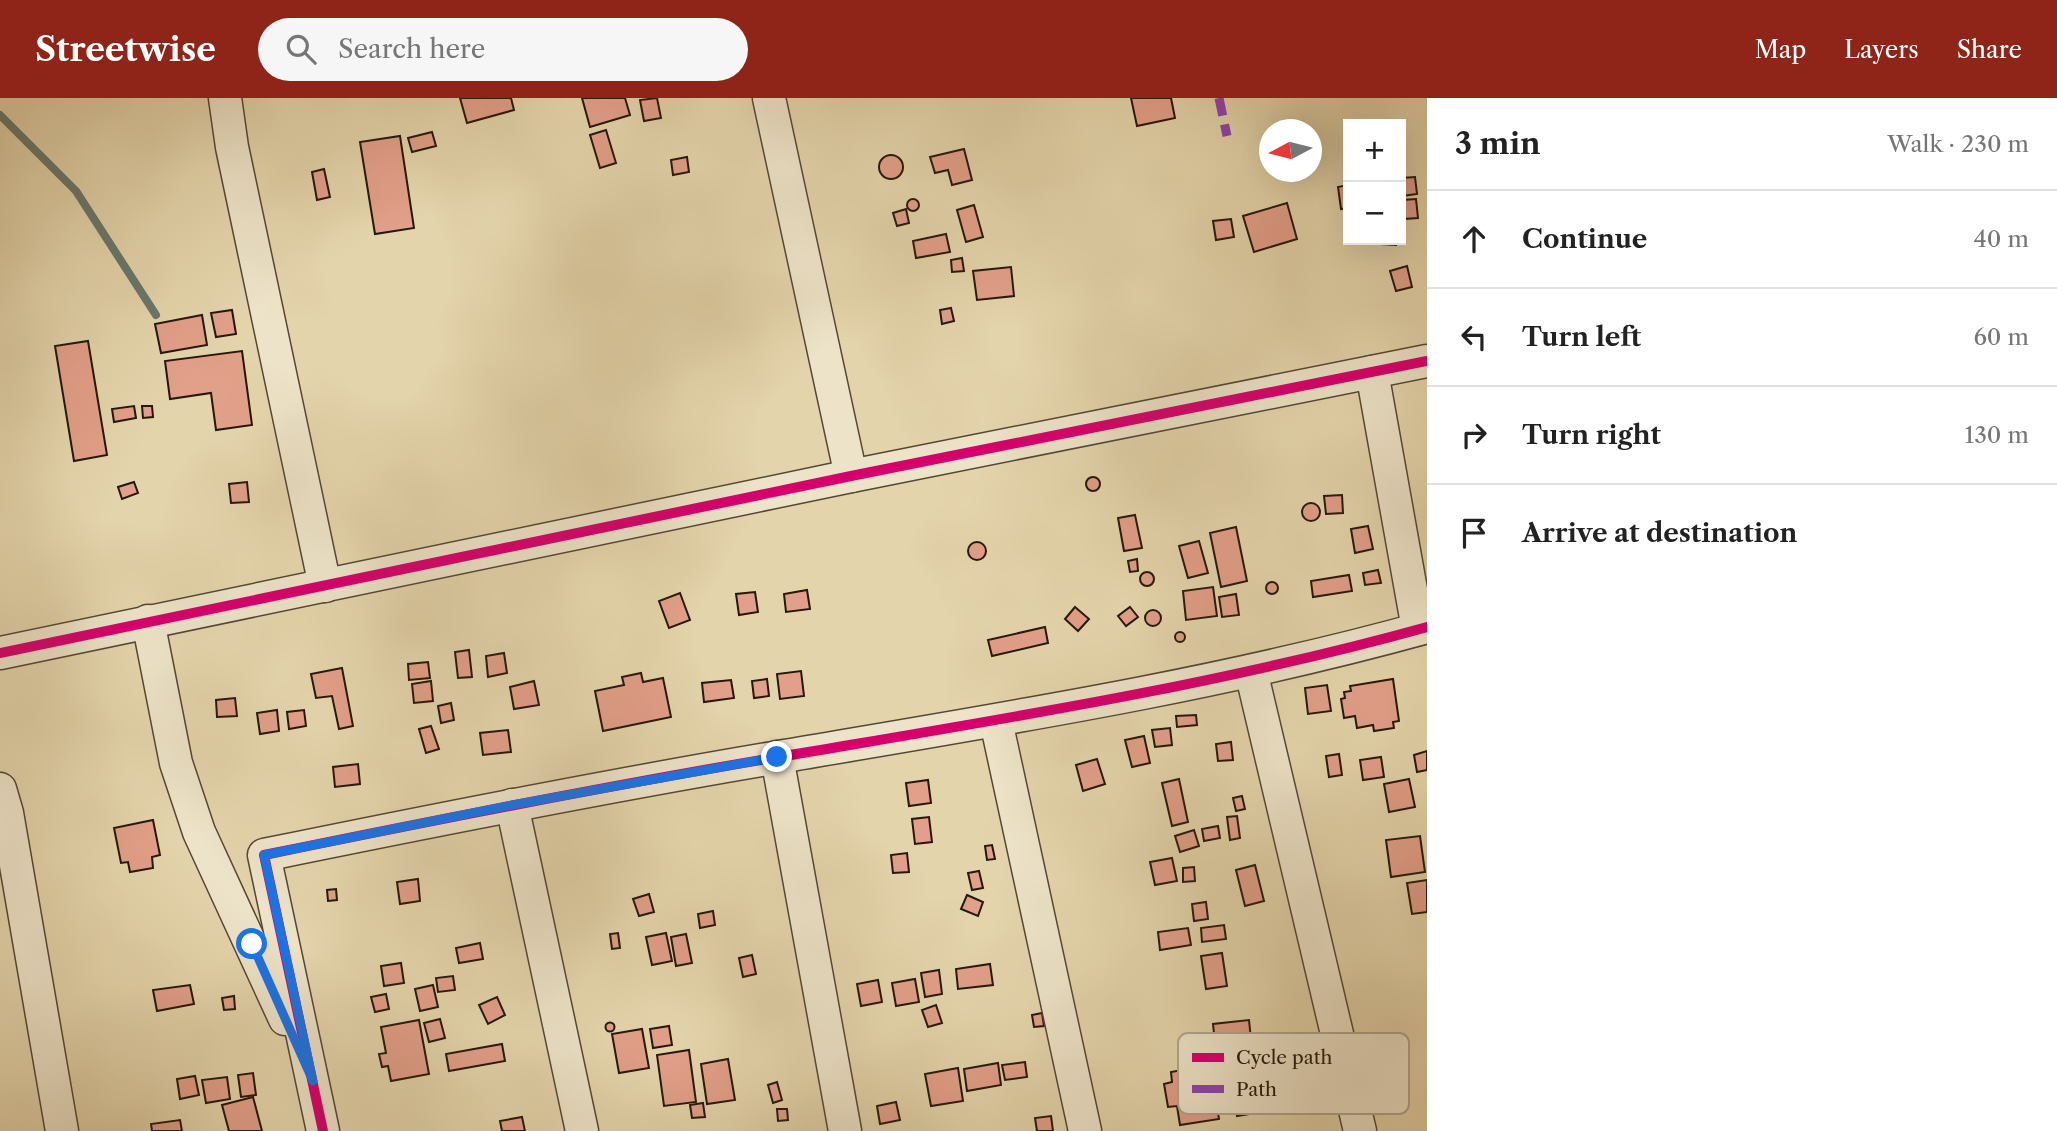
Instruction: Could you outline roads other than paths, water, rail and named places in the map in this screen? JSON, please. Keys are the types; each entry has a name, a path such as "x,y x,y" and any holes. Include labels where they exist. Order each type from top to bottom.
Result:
{"street":[{"path":"225,98 232,146 325,586"},
{"path":"769,98 851,476"},
{"path":"0,653 851,476 1427,361"},
{"path":"323,1131 264,855 512,805 996,721 1251,671 1423,628 1372,372"},
{"path":"148,621 176,764 199,832 313,1081"},
{"path":"1251,671 1337,1033"},
{"path":"996,721 1085,1131"},
{"path":"777,757 845,1131"},
{"path":"0,789 9,826 62,1131"},
{"path":"512,805 582,1131"}],"waterway":[{"path":"0,115 76,191 156,315"}]}
